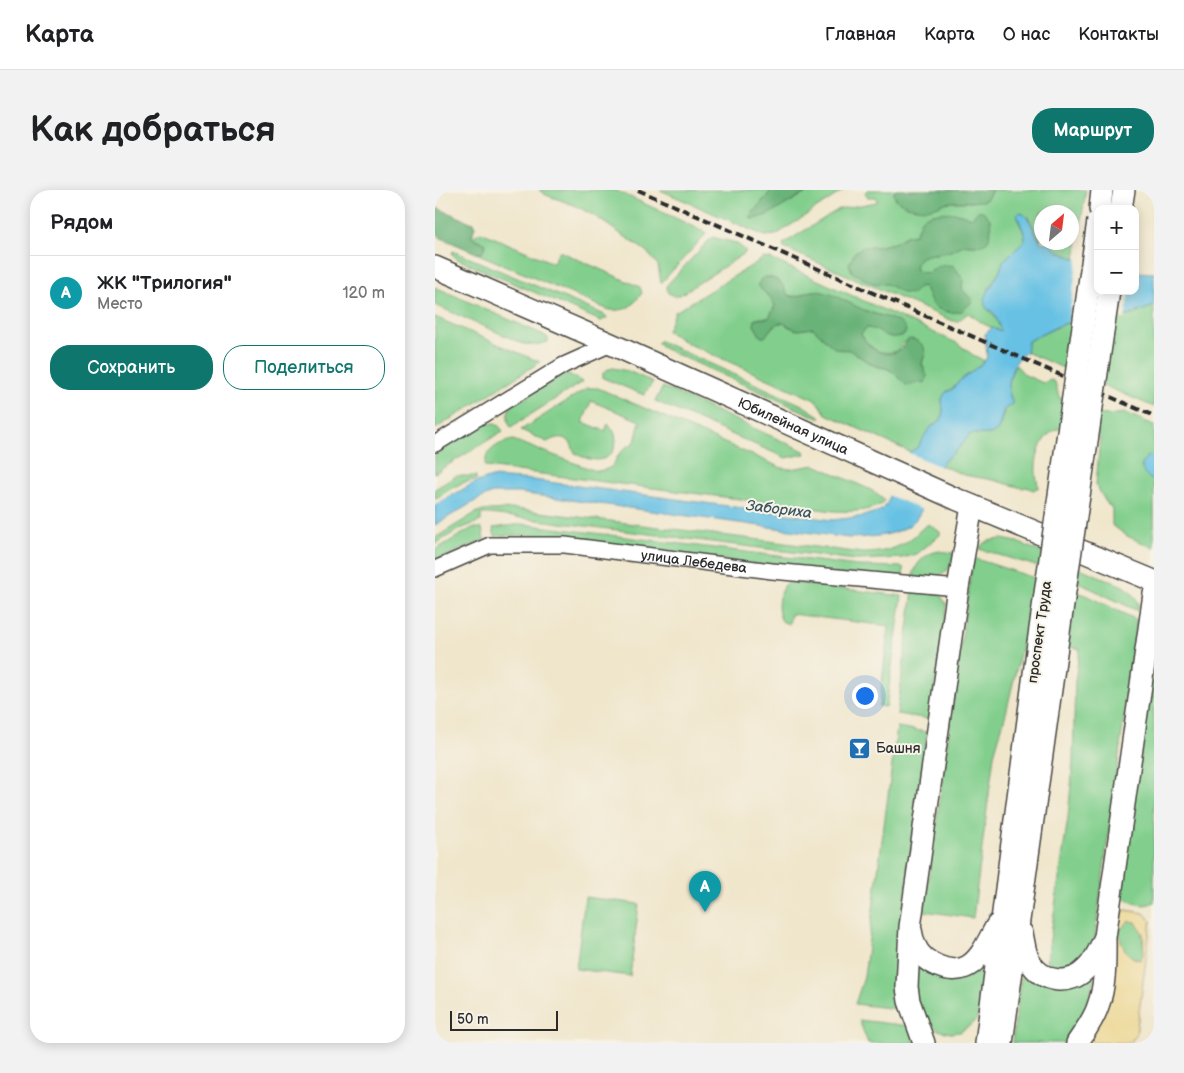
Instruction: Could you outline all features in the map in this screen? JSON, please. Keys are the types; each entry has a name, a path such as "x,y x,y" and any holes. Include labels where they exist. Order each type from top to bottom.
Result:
{"main road":[{"path":"1100,205 1102,190"},
{"path":"1121,205 1123,190"},
{"name":"проспект Труда","path":"992,1038 1047,644 1095,250"},
{"name":"Юбилейная улица","path":"435,268 611,344 973,506 1154,581"},
{"name":"проспект Труда","path":"1047,644 1108,295"},
{"path":"939,1043 922,1035 909,1001 907,987 910,928 958,588 973,506"},
{"path":"1077,1043 1098,1007 1101,995 1105,960 1105,937 1154,594"},
{"path":"910,928 915,946 925,958 935,964 958,970 968,966 977,958 1010,918 1029,961 1035,970 1050,979 1058,981 1075,977 1087,968 1096,958 1105,937"},
{"path":"973,1043 980,1038 992,1038"}],"street":[{"path":"435,444 564,365 611,344"},
{"name":"улица Лебедева","path":"435,569 490,545 565,545 772,571 958,588"}],"green space":[{"path":"539,190 615,190 706,234 661,283 658,265 646,251 593,215 574,205 546,195"},
{"path":"660,190 772,190 750,216 767,215 810,191 844,190 776,235 765,236"},
{"path":"772,190 813,190 797,197 768,215 751,219 750,216"},
{"path":"868,190 895,190 895,199 907,206 920,208 935,207 948,202 972,202 989,196 992,190 1086,190 1079,234 1079,205 1034,205 1034,228 1028,217 1018,220 1025,235 1025,240 1003,261 1000,271 989,288 986,308 997,320 1000,332 968,313 958,321 953,321 784,248 783,244 839,209 877,202 876,197 867,197 865,192","holes":["978,212 986,243 964,245 948,252 924,256 920,258 915,268 918,272 928,273 935,268 954,266 963,279 962,289 972,301 962,311 948,312 923,286 915,291 887,284 872,283 852,272 871,245 876,247 894,243 906,236 915,234 922,219 933,215 953,213 971,218"]},
{"path":"895,190 992,190 986,200 949,202 925,209 906,206 901,203 894,195"},
{"path":"435,207 473,223 475,226 472,237 486,244 482,253 476,253 439,237 435,232"},
{"path":"978,211 983,211 990,219 990,234 985,244 965,245 942,253 928,255 920,259 915,268 918,272 928,273 939,266 954,266 963,279 962,289 973,301 962,311 949,312 940,310 933,305 923,286 919,287 912,294 903,293 887,284 872,283 852,272 849,264 855,252 863,247 876,247 894,243 906,236 915,234 922,218 946,212 965,215 971,218"},
{"path":"481,232 553,263 559,251 640,287 642,293 629,307 621,310 609,310 476,253 482,253 472,237"},
{"path":"712,237 736,243 745,250 745,253 680,295 675,296 668,293 666,286"},
{"path":"1057,250 1076,250 1075,259"},
{"path":"453,251 605,315 607,318 601,321 457,259 452,254"},
{"path":"764,258 771,259 957,343 985,361 956,384 953,389 947,391 942,399 943,411 941,420 930,428 918,447 910,452 826,414 813,399 689,344 667,331 675,312","holes":["765,277 778,280 785,292 791,296 798,296 813,291 822,292 853,306 890,319 866,328 861,334 871,347 880,352 896,351 906,341 923,346 925,353 921,383 905,384 892,371 869,363 849,349 841,350 833,347 813,328 799,330 779,323 761,337 754,325 759,318 769,318 775,306 771,296 765,293"]},
{"path":"765,277 773,278 782,284 790,296 797,297 813,291 823,292 869,312 899,322 906,330 905,334 899,337 889,336 866,328 861,334 872,347 886,354 898,351 909,339 920,343 925,349 922,365 927,376 925,383 918,382 907,386 892,371 875,366 849,350 833,347 813,328 796,330 783,323 779,323 772,327 765,337 761,337 754,325 755,319 769,318 775,306 772,299 758,285 761,279"},
{"path":"435,287 544,335 548,338 548,342 536,345 524,344 435,305"},
{"path":"1154,306 1154,407 1026,352 1028,341 1068,322 1090,315 1135,315 1142,310"},
{"path":"435,317 540,362 435,429"},
{"path":"660,341 802,405 821,417 818,418 663,348 658,344"},
{"path":"1016,365 1025,375 1043,383 1051,380 1055,382 1059,397 1068,403 1097,414 1125,413 1154,425 1154,457 1149,456 1146,458 1141,467 1148,477 1154,481 1154,548 1127,536 1112,525 1112,508 1107,504 1096,485 1100,438 1089,431 1063,428 1053,431 1047,437 1038,452 1036,461 1039,487 1033,490 1027,487 1022,488 964,475 941,465 970,434 989,434 998,430 1003,414 1010,406 1012,400 1009,392 1009,382"},
{"path":"613,368 628,371 653,382 644,395 603,378 603,373 606,370"},
{"path":"564,374 569,374 582,382 511,427 508,417 510,407"},
{"path":"663,387 804,451 805,454 786,458 655,401"},
{"path":"587,388 598,388 782,468 790,469 815,465 871,490 884,501 880,505 868,509 834,511 485,466 487,456 493,448 513,440 596,471 612,466 620,453 635,442 640,421 591,401 583,422 605,431 608,424 613,429 616,443 610,455 604,459 596,460 586,458 574,452 571,443 565,439 556,438 547,442 521,430"},
{"path":"485,422 498,425 503,431 435,473 435,454 473,430 480,423"},
{"path":"456,476 476,476 476,480 459,484 435,499 435,489"},
{"path":"516,509 863,553 883,551 896,547 908,541 929,524 940,532 940,535 917,554 902,558 855,560 481,514 481,521 460,529 435,544 435,538 477,512"},
{"path":"522,524 858,566 903,567 904,580 902,583 531,535 495,536 493,528"},
{"path":"472,528 482,528 484,540 435,561 435,550"},
{"path":"1002,539 1017,542 1123,586 1135,596 1138,603 1138,611 1056,572 979,549 986,542"},
{"path":"940,551 953,553 950,567 946,572 928,578 913,576 916,567 922,559"},
{"path":"973,558 1081,593 1137,620 1094,943 1074,972 1046,967 1068,818 1073,762 1075,681 1080,649 1023,641 994,755 973,918 924,911"},
{"path":"789,582 902,596 886,707 879,706 889,626 791,614 789,624 783,622 780,618 778,607 782,590"},
{"path":"913,590 940,594 947,605 930,719 897,714"},
{"path":"1154,664 1154,902 1140,905 1127,900 1120,894"},
{"path":"897,727 927,732 898,953 898,979 906,1010 855,1004 864,977"},
{"path":"585,897 639,904 630,976 576,969"},
{"path":"1131,920 1138,924 1142,933 1143,956 1140,960 1128,954 1121,942 1121,929"},
{"path":"915,959 964,976 981,972 983,974 980,1011 975,1022 960,1032 950,1033 938,1030 925,1019 915,993"},
{"path":"1023,975 1033,978 1093,975 1092,988 1087,1005 1064,1043 1012,1043 1021,977"},
{"path":"859,1020 909,1026 915,1043 868,1043"}],"sand":[{"path":"1126,910 1144,913 1151,921 1136,1035 1130,1043 1083,1043 1119,915","holes":["1129,921 1136,922 1143,934 1144,953 1140,960 1135,959 1127,952 1120,939 1120,929"]}],"water":[{"path":"1020,212 1024,214 1034,230 1034,250 1056,250 1071,257 1094,263 1094,295 1139,295 1139,272 1154,273 1154,306 1127,316 1090,315 1056,327 1028,341 1026,352 1021,355 1015,364 1009,381 1009,395 1013,404 1004,409 998,430 988,434 970,434 958,449 946,459 941,465 920,513 910,525 885,535 849,538 519,493 492,493 435,525 435,505 474,483 492,477 533,480 832,520 859,517 880,511 886,505 910,452 918,447 928,430 941,420 943,411 942,399 945,393 953,389 956,384 985,361 987,356 985,334 992,328 1001,331 994,313 986,308 984,298 1000,271 1003,261 1025,240 1025,235 1017,215"},
{"path":"1149,456 1154,457 1154,481 1142,470 1145,459"}],"pier":[{"path":"1078,257 1094,260 1094,295 1128,295 1125,319 1091,317 1068,325"},
{"path":"907,452 943,468 923,510 888,495"}],"railway":[{"path":"638,190 1154,416"}],"place":[{"name":"Башня","path":"860,748"},
{"name":"ЖК \"Трилогия\"","path":"705,912"}],"water label":[{"name":"Забориха","path":"779,509"}]}
